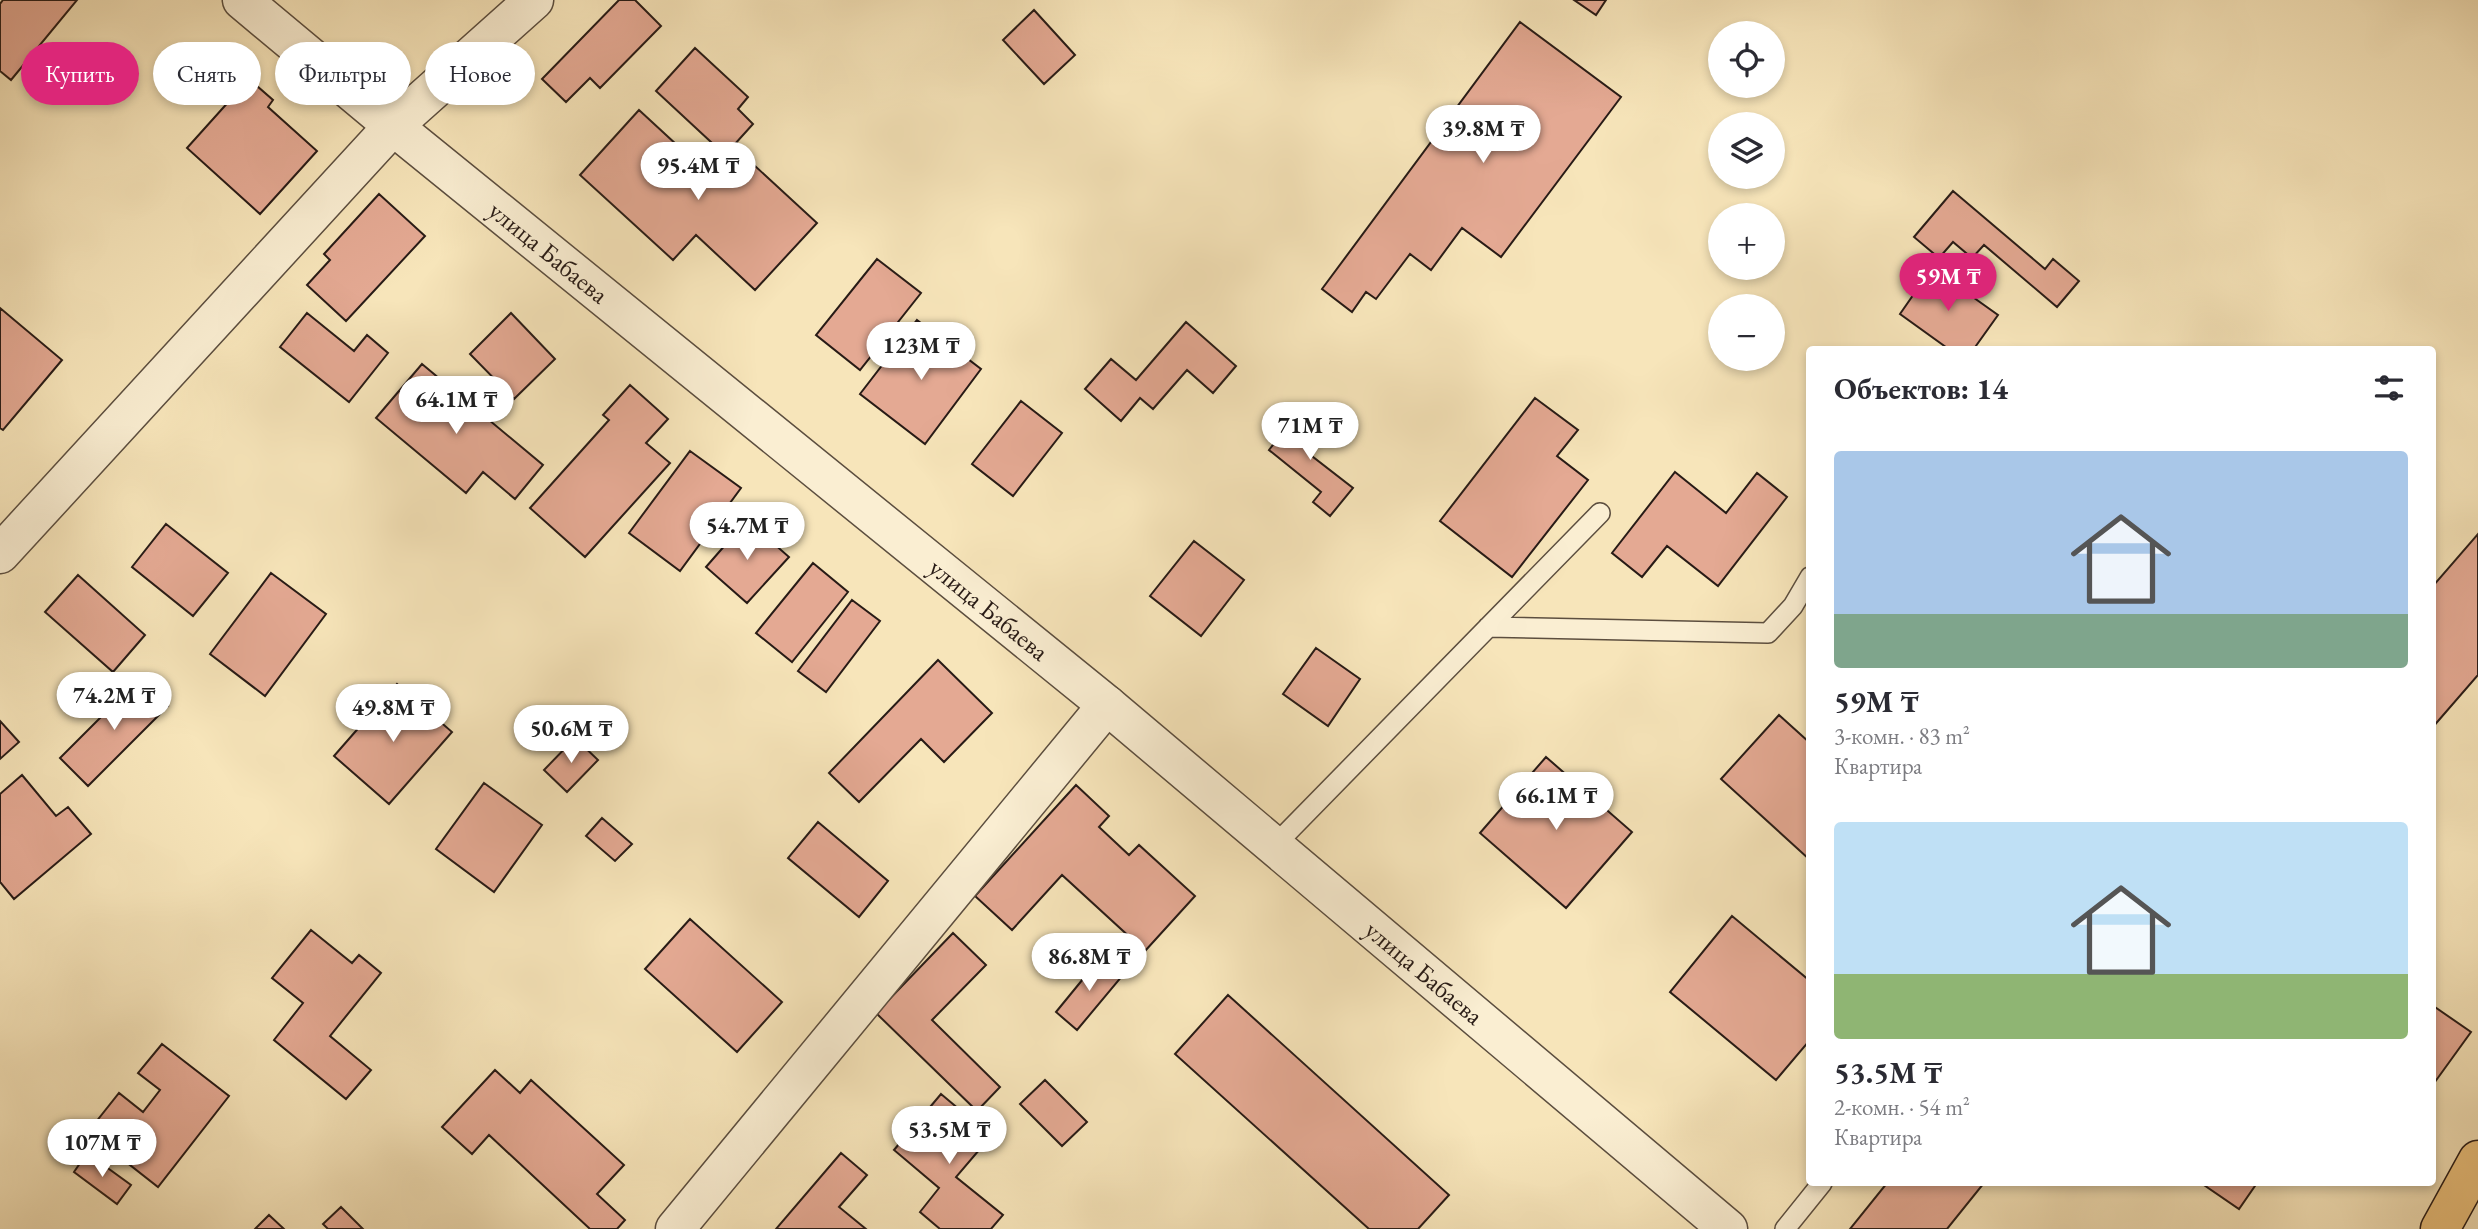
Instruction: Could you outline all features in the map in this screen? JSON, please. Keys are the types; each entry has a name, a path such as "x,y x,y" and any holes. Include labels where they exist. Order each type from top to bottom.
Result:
{"main road":[{"path":"2440,1229 2478,1160"}],"street":[{"name":"улица Бабаева","path":"242,0 393,126 1107,705 1728,1229"},
{"path":"0,554 393,126 534,0"},
{"path":"675,1229 1107,705"}],"lane":[{"path":"1274,846 1600,513"},
{"path":"1488,627 1768,633 1793,606 1806,584"},
{"path":"1784,1229 1820,1186"}],"building":[{"path":"3,0 77,0 42,42 21,42 21,68 11,80 0,71 0,4"},
{"path":"619,0 635,0 661,26 600,88 590,78 566,102 542,79"},
{"path":"1574,0 1606,0 1596,15"},
{"path":"1034,10 1075,55 1044,84 1003,40"},
{"path":"1520,22 1621,97 1501,257 1462,228 1431,270 1410,254 1376,299 1366,292 1352,312 1322,289"},
{"path":"695,48 748,97 738,109 753,124 725,155 656,91"},
{"path":"261,90 273,100 268,107 317,151 260,214 187,148 226,105 261,105"},
{"path":"639,110 716,181 742,154 817,223 755,290 696,235 673,260 580,175"},
{"path":"1953,191 2045,269 2053,259 2079,281 2057,307 1984,245 1972,258 1953,242 1939,258 1914,237"},
{"path":"379,194 425,236 346,321 307,285 330,260 324,254"},
{"path":"877,259 921,293 860,370 816,335"},
{"path":"1932,268 1998,315 1976,346 1944,346 1900,314"},
{"path":"0,308 62,360 3,430 0,428"},
{"path":"307,313 354,351 367,335 388,353 349,402 280,347"},
{"path":"511,313 555,359 514,399 470,354"},
{"path":"917,320 981,369 925,444 860,394"},
{"path":"1186,322 1236,366 1213,393 1187,370 1153,409 1140,398 1121,421 1085,389 1111,359 1136,380"},
{"path":"422,364 543,465 515,499 483,472 466,493 376,418"},
{"path":"630,385 668,419 646,443 670,463 585,557 530,508 609,420 603,415"},
{"path":"1535,398 1578,430 1557,456 1588,480 1512,577 1440,521"},
{"path":"1021,401 1062,433 1013,496 972,464"},
{"path":"1299,412 1325,432 1308,453 1353,488 1330,516 1313,502 1321,492 1269,450"},
{"path":"690,451 741,488 680,571 629,533"},
{"path":"1675,472 1726,513 1757,473 1787,497 1718,586 1667,546 1642,577 1612,553"},
{"path":"747,520 789,557 747,603 706,567"},
{"path":"166,524 228,573 193,616 132,567"},
{"path":"2478,534 2478,675 2436,723 2436,582"},
{"path":"1194,541 1244,580 1201,636 1150,596"},
{"path":"813,563 848,592 792,662 756,633"},
{"path":"271,573 326,614 265,696 210,654"},
{"path":"78,575 145,635 113,672 45,612"},
{"path":"852,600 880,621 826,692 798,671"},
{"path":"1316,648 1360,679 1328,726 1283,694"},
{"path":"938,660 992,713 944,762 921,739 859,802 829,773"},
{"path":"140,678 168,706 88,786 60,758"},
{"path":"397,684 452,732 389,804 334,756"},
{"path":"1779,715 1806,739 1806,856 1721,779"},
{"path":"0,721 19,742 0,759"},
{"path":"575,738 598,760 567,792 544,770"},
{"path":"1546,757 1632,832 1566,908 1480,833"},
{"path":"22,775 56,816 68,807 91,834 14,899 0,882 0,794"},
{"path":"484,783 542,825 494,892 436,849"},
{"path":"1076,785 1109,816 1099,827 1129,855 1139,845 1195,896 1145,951 1062,875 1012,930 975,896"},
{"path":"602,818 632,844 615,861 586,836"},
{"path":"818,822 888,881 859,917 788,858"},
{"path":"1732,916 1806,978 1806,1045 1776,1080 1670,992"},
{"path":"690,919 782,1002 737,1052 645,969"},
{"path":"311,930 352,963 359,955 381,973 330,1036 371,1070 346,1099 274,1040 303,1003 272,978"},
{"path":"953,933 986,965 932,1020 1000,1087 977,1111 876,1013"},
{"path":"1101,957 1123,975 1077,1030 1056,1012"},
{"path":"1228,995 1449,1195 1418,1229 1369,1229 1175,1054"},
{"path":"2436,1008 2471,1032 2436,1080"},
{"path":"162,1044 229,1096 158,1187 88,1132 119,1093 143,1112 160,1090 138,1073"},
{"path":"495,1070 520,1093 531,1080 624,1165 597,1194 625,1220 617,1229 590,1229 489,1135 472,1154 442,1127"},
{"path":"1045,1080 1087,1122 1062,1146 1020,1104"},
{"path":"941,1094 991,1136 956,1177 1003,1215 991,1229 940,1229 920,1212 939,1188 894,1150"},
{"path":"87,1153 131,1185 117,1204 74,1172"},
{"path":"841,1153 867,1175 839,1207 866,1229 776,1229"},
{"path":"1885,1186 1982,1186 1947,1229 1850,1229"},
{"path":"2205,1186 2255,1186 2239,1209"},
{"path":"341,1207 363,1229 328,1229 323,1224"},
{"path":"269,1215 284,1229 255,1229"}]}
